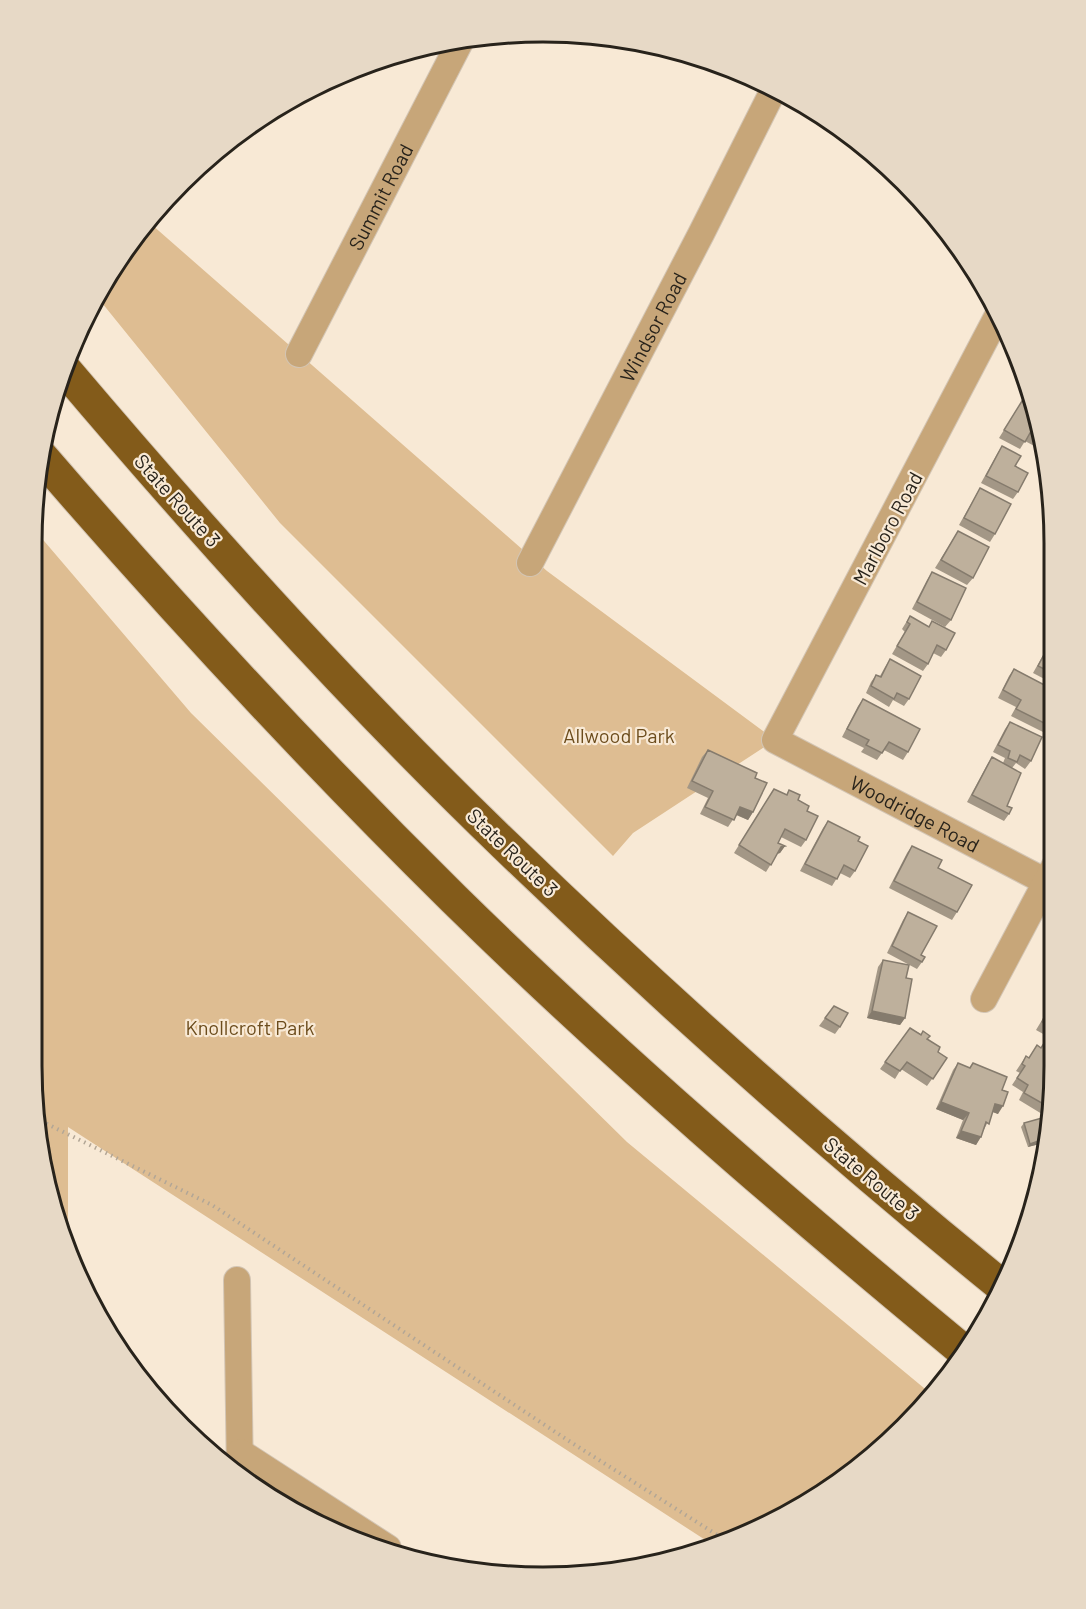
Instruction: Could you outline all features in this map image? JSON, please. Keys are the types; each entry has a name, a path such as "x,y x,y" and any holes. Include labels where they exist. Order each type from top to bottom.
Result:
{"highway":[{"name":"State Route 3","path":"71,377 163,484 301,636 503,844 742,1065 859,1168 996,1280"},
{"path":"48,465 245,683 463,907 596,1033 741,1163 958,1347"}],"street":[{"name":"Summit Road","path":"299,354 456,50"},
{"name":"Windsor Road","path":"530,563 770,97"},
{"name":"Marlboro Road","path":"775,740 993,324"},
{"name":"Woodridge Road","path":"775,740 1044,874"},
{"path":"984,999 1044,892"},
{"path":"237,1280 240,1464 360,1532"}],"path":[{"path":"45,1124 212,1205 569,1441 718,1535"}],"green space":[{"name":"Allwood Park","path":"155,227 547,571 775,740 633,833 613,856 280,523 103,304 126,265"},
{"name":"Knollcroft Park","path":"42,539 191,713 627,1142 925,1389 873,1443 821,1483 765,1515 705,1540 68,1127 68,1224 52,1164 43,1099"}],"building":[{"path":"1023,402 1032,434 1030,433 1025,442 1004,430"},
{"path":"1002,446 1021,456 1015,466 1028,473 1018,492 986,476"},
{"path":"980,488 1011,504 995,534 964,518"},
{"path":"958,531 989,547 973,578 941,560"},
{"path":"932,572 966,588 951,620 917,602"},
{"path":"910,616 929,627 932,621 955,633 946,650 937,645 928,664 897,646 910,624 907,622"},
{"path":"1044,655 1044,669 1038,666"},
{"path":"890,659 921,676 909,699 897,693 894,699 871,686 876,675 881,677"},
{"path":"1014,669 1044,685 1044,723 1016,709 1021,700 1003,690"},
{"path":"863,699 920,729 908,752 889,742 882,753 866,745 869,740 847,729"},
{"path":"1010,722 1042,737 1031,761 1020,755 1017,762 1008,758 1010,751 998,745"},
{"path":"708,750 757,773 755,778 767,783 753,812 740,807 734,820 705,807 713,791 692,781"},
{"path":"992,757 1021,773 1007,806 1012,808 1009,814 972,795"},
{"path":"774,789 787,795 789,790 800,795 798,800 809,806 807,811 818,816 806,840 785,829 778,843 785,846 781,847 771,865 739,845"},
{"path":"828,821 860,837 858,841 868,846 855,871 844,865 837,879 805,864"},
{"path":"912,846 942,860 938,868 972,885 957,912 894,881"},
{"path":"908,912 937,926 921,955 925,957 922,962 892,946"},
{"path":"883,960 909,965 906,978 912,979 905,1018 872,1011"},
{"path":"834,1006 848,1013 840,1027 825,1018"},
{"path":"910,1028 921,1035 923,1031 930,1036 927,1039 940,1047 938,1052 947,1058 933,1079 907,1062 900,1071 885,1062"},
{"path":"1044,1043 1043,1104 1024,1093 1028,1085 1017,1078 1025,1066 1022,1064 1026,1056 1029,1058 1037,1045 1041,1048"},
{"path":"958,1063 970,1068 973,1063 1007,1077 1002,1090 1008,1092 1003,1106 995,1104 989,1124 986,1122 981,1137 961,1131 969,1113 941,1102"},
{"path":"1041,1118 1038,1141 1030,1144 1024,1123"}]}
